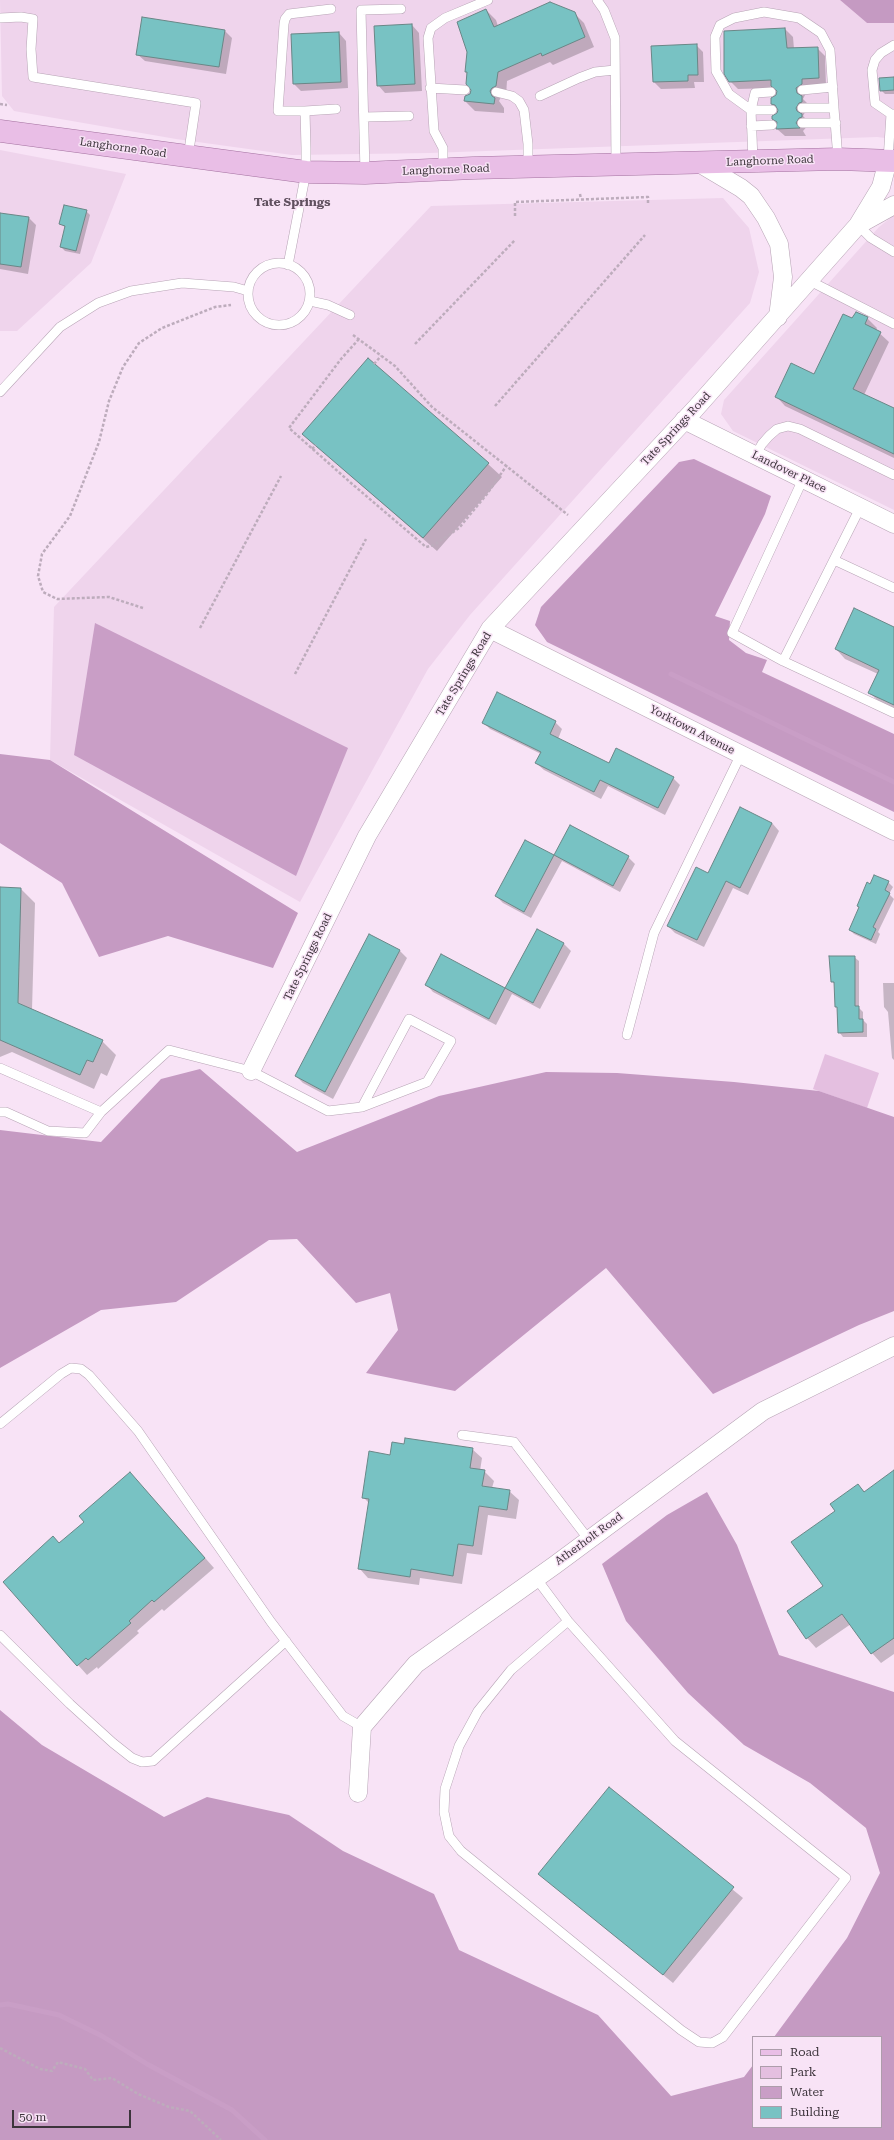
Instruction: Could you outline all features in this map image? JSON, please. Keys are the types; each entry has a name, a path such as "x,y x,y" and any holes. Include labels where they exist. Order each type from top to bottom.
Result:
{"main road":[{"name":"Langhorne Road","path":"0,131 306,172 365,173 838,159 891,161"}],"street":[{"name":"Tate Springs Road","path":"251,1071 367,836 490,629 778,317 858,225 880,187 891,161"},
{"path":"699,163 741,188 751,196 766,218 779,244 783,277 778,317"},
{"name":"Tate Springs Road","path":"858,225 894,205"},
{"name":"Landover Place","path":"684,420 894,524"},
{"name":"Yorktown Avenue","path":"490,629 894,831"},
{"name":"Atherholt Road","path":"362,1727 416,1664 589,1540 763,1411 894,1346"},
{"path":"358,1793 362,1727"}],"lane":[{"path":"443,170 443,148 434,131 430,88 428,38 431,28 446,18 488,0"},
{"path":"597,0 604,10 615,38 616,165"},
{"path":"331,9 297,12 289,14 285,19 278,111 336,109"},
{"path":"365,173 361,10 401,9"},
{"path":"772,110 751,110 729,94 716,71 715,37 720,25 734,18 764,12 799,18 820,33 830,50 838,159"},
{"path":"0,18 21,17 33,19 31,49 33,77 196,103 188,157"},
{"path":"891,161 893,114 875,102 872,70 875,60 881,53 894,45"},
{"path":"540,96 578,78 595,72 616,70"},
{"path":"802,90 833,87"},
{"path":"430,88 465,90"},
{"path":"496,92 512,96 519,101 524,110 528,144 528,167"},
{"path":"753,161 751,110 755,93 771,92"},
{"path":"802,108 834,108"},
{"path":"288,264 306,172 306,111"},
{"path":"364,116 409,116"},
{"path":"802,123 836,123"},
{"path":"751,126 772,125"},
{"path":"858,225 871,238 894,252"},
{"path":"272,264 288,264 301,272 307,280 310,290 310,300 306,310 300,318 291,323 281,325 271,324 262,320 255,313 250,304 248,291 255,275 263,268 272,264"},
{"path":"810,281 894,324"},
{"path":"0,392 60,327 98,303 131,291 182,282 234,287 248,291"},
{"path":"310,300 328,305 350,315"},
{"path":"755,456 769,436 777,429 788,426 800,429 894,475"},
{"path":"803,479 732,633 783,661 894,713"},
{"path":"783,661 860,508"},
{"path":"834,560 894,588"},
{"path":"627,1035 654,933 741,754"},
{"path":"0,1112 6,1112 48,1130 85,1133 101,1112 169,1050 251,1071 328,1111 362,1107 427,1082 451,1041 409,1019 362,1107"},
{"path":"0,1068 101,1112"},
{"path":"0,1424 61,1374 71,1368 81,1368 89,1375 138,1431 286,1641 343,1716 362,1727"},
{"path":"462,1435 514,1442 589,1540"},
{"path":"536,1578 568,1621 675,1740 846,1878 723,2037 712,2043 699,2042 680,2030 461,1851 450,1836 444,1812 446,1789 459,1746 478,1711 511,1670 568,1621"},
{"path":"0,1635 70,1704 113,1743 132,1758 142,1762 153,1761 286,1641"}],"path":[{"path":"0,104 7,105"},
{"path":"580,194 581,199"},
{"path":"514,216 514,202 648,197 648,205"},
{"path":"495,406 646,235"},
{"path":"415,344 514,240"},
{"path":"143,608 110,597 57,599 42,592 38,576 42,554 70,516 99,442 110,401 123,367 139,343 162,328 215,307 231,305"},
{"path":"353,335 396,367 432,407 507,465 568,515"},
{"path":"359,339 341,359 289,428 426,547 434,545 459,528 487,494 507,465"},
{"path":"374,364 382,356"},
{"path":"312,449 316,445"},
{"path":"200,628 281,476"},
{"path":"295,674 366,539"},
{"path":"0,2048 40,2069 52,2071 58,2062 85,2069 93,2080 112,2078 138,2094 169,2107 190,2111 222,2140"}],"shaded area":[{"path":"0,0 840,0 867,23 894,23 894,139 877,137 430,153 292,155 176,139 14,111 2,96"},
{"path":"840,0 894,0 894,23 867,23"},
{"path":"0,150 126,174 91,263 17,331 0,331"},
{"path":"723,198 749,228 759,272 750,303 470,615 428,669 300,902 50,760 54,607 431,206"},
{"path":"894,215 894,510 733,431 721,414 724,400 879,227"},
{"path":"694,459 771,496 765,514 715,616 730,621 729,640 746,653 767,660 762,672 894,734 894,812 547,642 535,625 541,607 679,462"},
{"path":"0,754 50,760 298,913 273,968 168,936 99,957 62,883 0,843"},
{"path":"200,1069 297,1152 439,1096 546,1072 617,1073 734,1082 819,1091 894,1117 894,1311 859,1325 713,1394 606,1268 455,1391 366,1373 398,1330 390,1293 356,1303 297,1239 269,1240 176,1302 101,1310 0,1368 0,1130 101,1142 161,1079"},
{"path":"707,1492 737,1545 779,1655 894,1692 894,2140 0,2140 0,1710 42,1745 164,1817 207,1797 289,1815 343,1851 434,1894 459,1950 598,2015 671,2096 744,2077 752,2066 752,2128 882,2128 882,2036 775,2036 847,1938 880,1873 866,1828 810,1783 744,1745 688,1693 626,1621 602,1564 667,1515"}],"green space":[{"path":"825,1054 879,1073 867,1108 813,1089"}],"water":[{"path":"95,623 348,748 296,876 74,755"}],"building":[{"path":"550,2 575,12 585,37 542,56 541,53 498,72 496,86 490,91 492,96 495,98 494,104 464,101 465,96 470,94 471,90 466,84 467,72 465,72 467,52 457,22 486,9 494,27"},
{"path":"142,17 225,30 219,67 136,55"},
{"path":"412,24 415,84 377,86 374,26"},
{"path":"785,28 787,48 818,47 819,78 802,79 802,84 796,88 797,93 802,96 802,102 799,103 796,108 797,111 802,114 802,117 799,118 796,123 800,128 776,129 777,122 772,119 772,116 777,113 778,110 775,105 771,104 771,98 776,95 777,91 771,86 771,80 729,82 724,74 724,31"},
{"path":"339,32 341,82 293,84 291,34"},
{"path":"697,44 698,75 688,75 688,81 653,82 651,46"},
{"path":"894,77 894,90 880,91 879,78"},
{"path":"64,205 87,210 76,251 60,247 65,226 59,224"},
{"path":"0,213 29,217 21,267 0,264"},
{"path":"856,312 868,317 865,324 881,332 853,389 894,408 894,454 775,397 791,363 814,374 843,314 852,318"},
{"path":"368,358 489,463 423,538 302,434"},
{"path":"854,608 894,627 894,705 868,693 879,670 835,649"},
{"path":"497,692 556,721 550,734 609,763 616,748 674,777 658,808 600,780 594,792 535,763 541,752 482,723"},
{"path":"740,807 772,823 740,888 726,881 697,940 667,926 696,867 708,873"},
{"path":"570,825 629,856 613,886 554,855"},
{"path":"525,840 554,855 524,912 495,896"},
{"path":"874,875 889,881 885,890 890,893 873,927 876,929 871,940 849,930 859,907 857,906 867,882 870,884"},
{"path":"0,887 21,888 18,1003 103,1040 93,1062 87,1060 80,1075 0,1040"},
{"path":"537,929 564,943 533,1003 505,988"},
{"path":"369,934 400,950 325,1092 295,1076"},
{"path":"441,954 505,988 489,1019 425,985"},
{"path":"829,956 855,956 855,1006 859,1006 859,1019 863,1019 863,1032 838,1033 837,1007 835,1007 834,982 831,982"},
{"path":"405,1438 473,1448 470,1468 485,1470 482,1486 510,1490 507,1510 479,1506 473,1546 458,1544 453,1576 411,1569 410,1577 358,1569 369,1499 362,1498 369,1451 390,1455 392,1442 404,1444"},
{"path":"894,1470 894,1638 871,1654 842,1614 806,1639 787,1611 823,1586 791,1542 835,1511 830,1504 858,1484 864,1492"},
{"path":"130,1472 205,1558 154,1602 152,1600 129,1621 131,1623 88,1660 86,1658 77,1666 3,1582 53,1536 59,1543 84,1522 79,1516"},
{"path":"609,1787 734,1887 663,1975 538,1874"}],"waterway":[{"path":"671,674 894,782"},
{"path":"0,2005 8,2004 59,2015 102,2036 147,2064 232,2110 265,2140"}],"district":[{"name":"Tate Springs","path":"292,202"}]}
